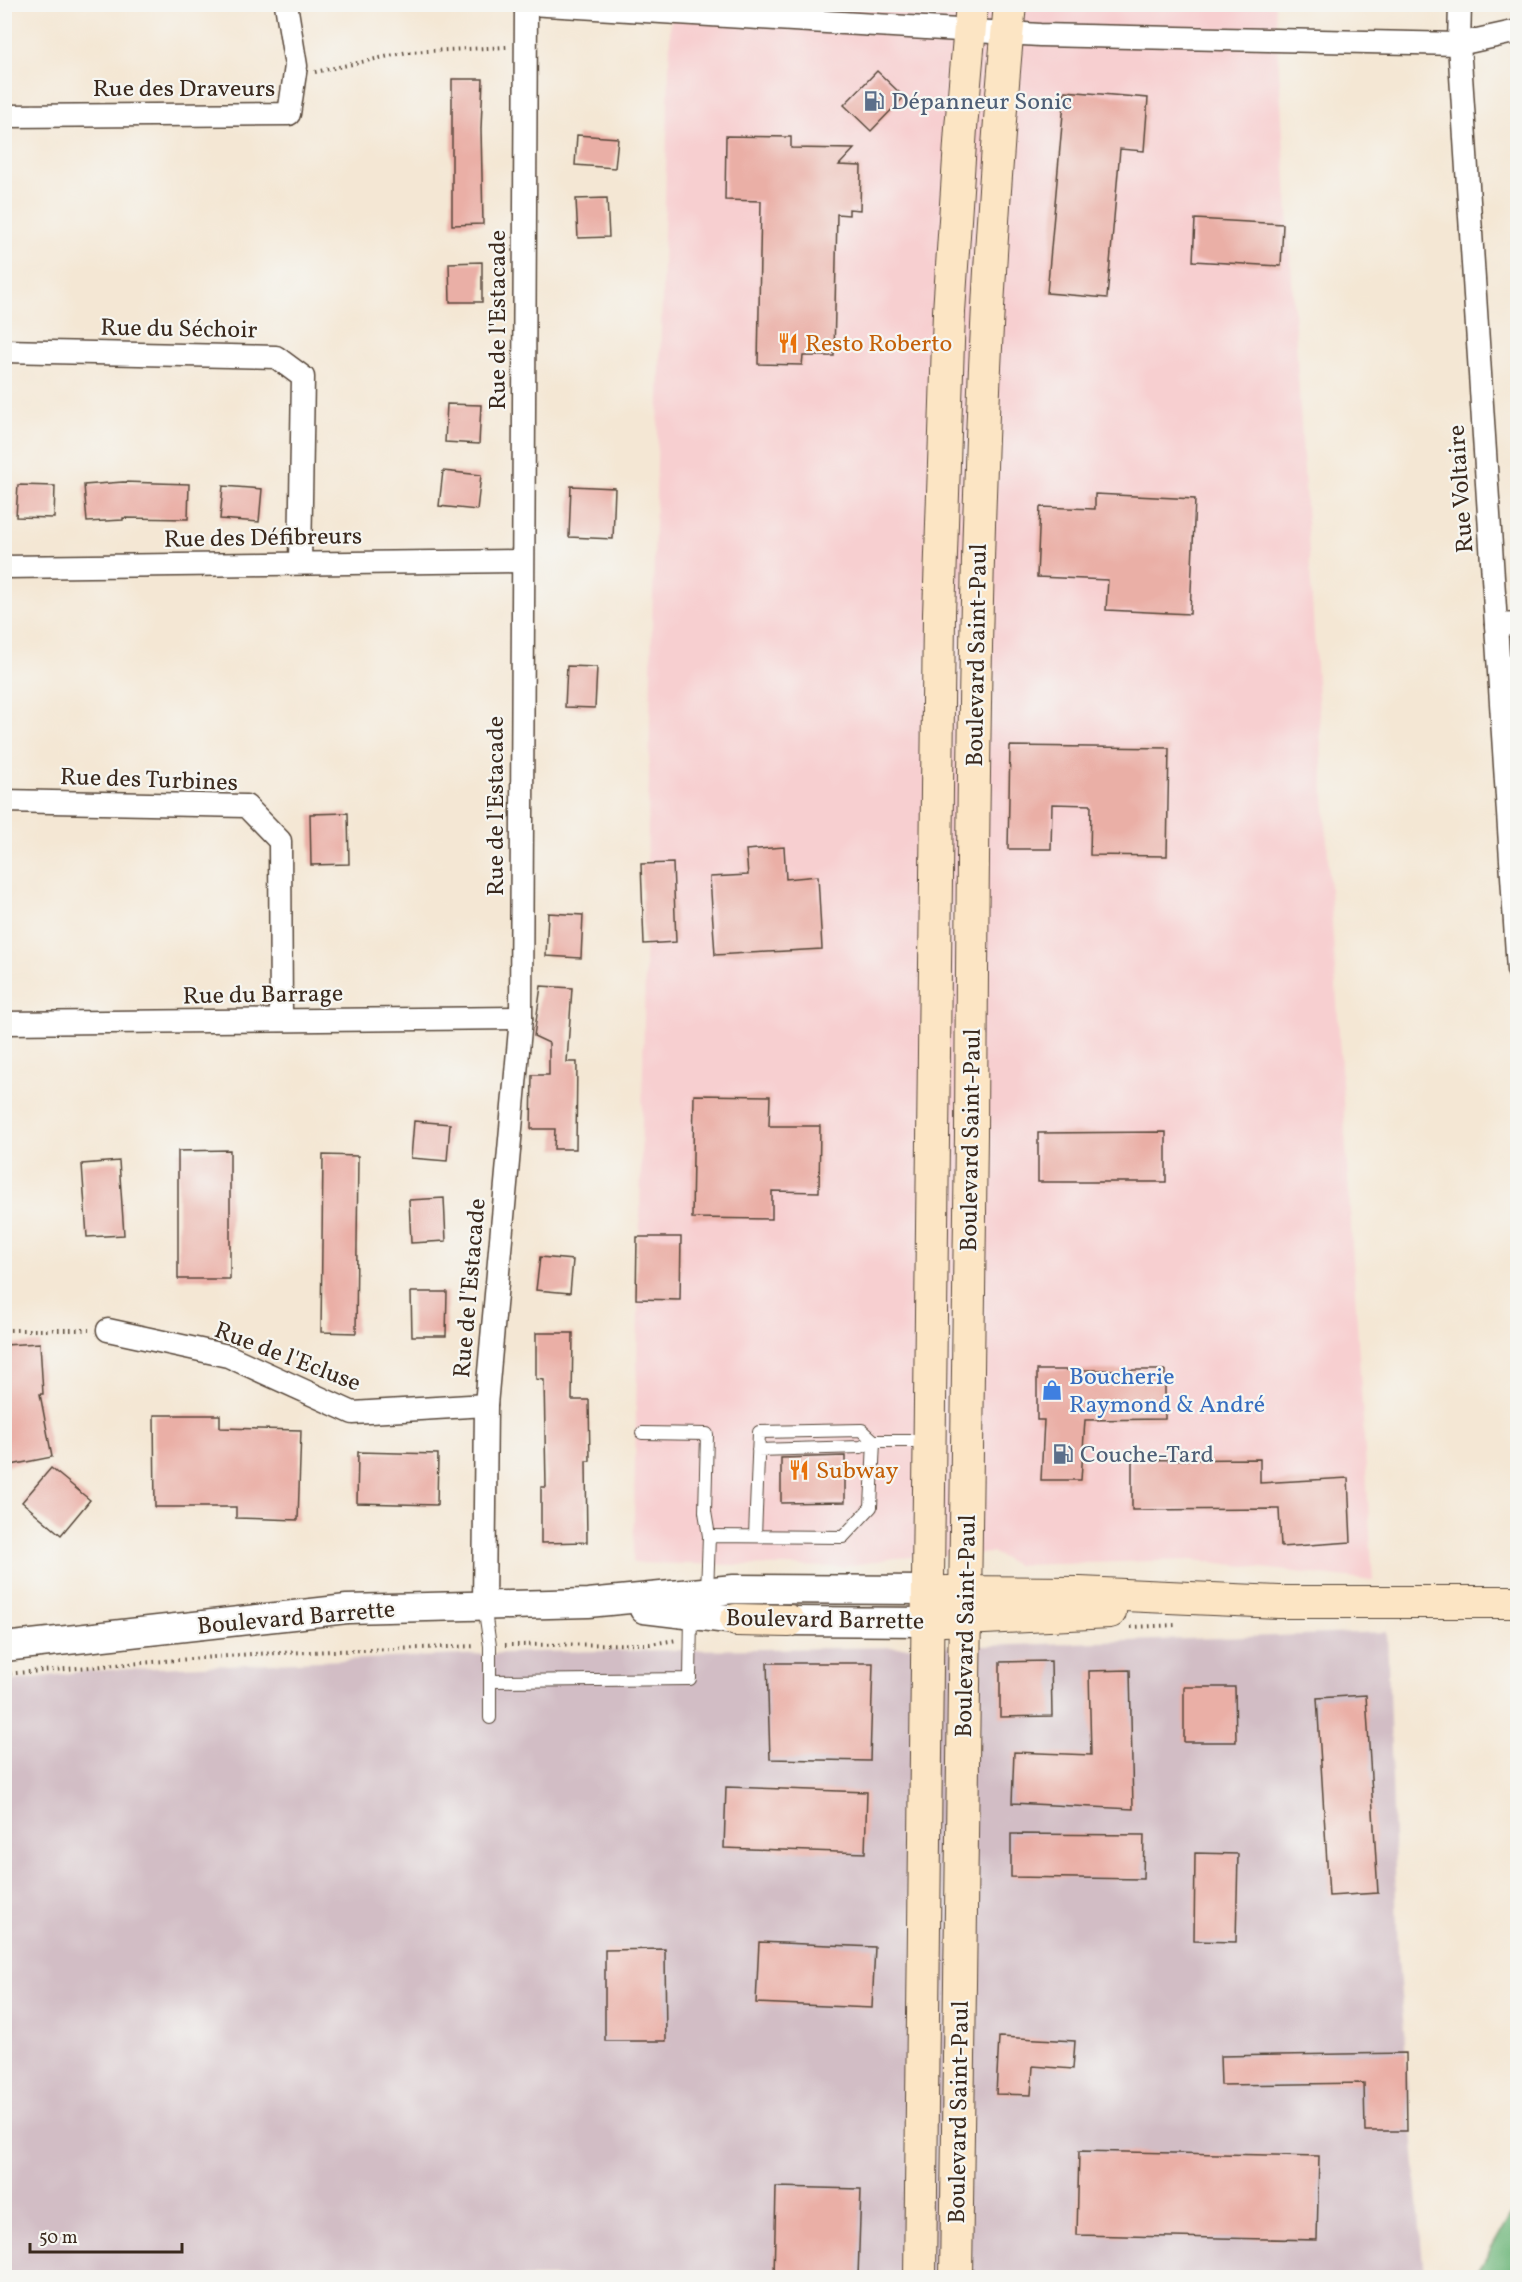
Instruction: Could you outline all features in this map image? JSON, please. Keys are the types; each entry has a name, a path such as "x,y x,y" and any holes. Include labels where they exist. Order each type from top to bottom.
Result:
{"main road":[{"name":"Boulevard Saint-Paul","path":"920,2277 928,1441 942,496 950,301 971,17"},
{"name":"Boulevard Saint-Paul","path":"956,2277 974,747 980,477 989,254 1008,19"},
{"name":"Boulevard Barrette","path":"927,1590 965,1606 1062,1616 1279,1602 1518,1602"},
{"name":"Boulevard Barrette","path":"927,1622 965,1606"},
{"name":"Boulevard Barrette","path":"736,1620 789,1621"}],"street":[{"name":"Rue des Draveurs","path":"4,116 289,114 296,66 286,4"},
{"path":"528,4 971,17 1459,44 1518,31"},
{"name":"Rue de l'Estacade","path":"484,1605 486,1405 521,1018 525,46 528,4"},
{"name":"Rue Voltaire","path":"1460,4 1459,44 1507,624 1518,970"},
{"name":"Rue du Séchoir","path":"4,351 276,357 303,377 300,563"},
{"name":"Rue des Défibreurs","path":"4,567 522,561"},
{"name":"Rue des Turbines","path":"4,801 246,806 280,841 281,1020"},
{"name":"Rue du Barrage","path":"4,1023 521,1018"},
{"name":"Rue de l'Ecluse","path":"108,1330 228,1356 353,1413 486,1405"},
{"name":"Boulevard Barrette","path":"4,1647 347,1609 588,1603 734,1588 927,1590"},
{"name":"Boulevard Barrette","path":"588,1603 736,1620"},
{"name":"Boulevard Barrette","path":"789,1621 927,1622"}],"lane":[{"path":"755,1536 759,1432 862,1430 874,1441"},
{"path":"490,1681 690,1679 690,1615 708,1591 709,1536 705,1512 707,1434 642,1433"},
{"path":"709,1536 843,1537 871,1507 874,1441"},
{"path":"758,1450 861,1447 874,1441 928,1441"},
{"path":"484,1605 490,1646 490,1718"}],"path":[{"path":"294,76 408,52 525,46"},
{"path":"4,1330 108,1330"},
{"path":"1123,1627 1182,1625"},
{"path":"507,1645 664,1643"},
{"name":"Boulevard Barrette","path":"4,1674 252,1654 474,1646"}],"shaded area":[{"path":"671,5 1275,5 1373,1581 1193,1560 1016,1565 993,1553 895,1558 842,1567 633,1563 652,624"},
{"path":"1387,1632 1398,1958 1424,2277 5,2277 4,1682 85,1671 533,1652 986,1646"}],"green space":[{"path":"1517,2204 1517,2277 1475,2277"}],"building":[{"name":"Dépanneur Sonic","path":"877,71 904,97 871,131 844,105"},
{"path":"452,79 483,79 481,129 483,224 452,225"},
{"path":"1065,91 1148,98 1144,151 1120,149 1107,298 1047,293"},
{"path":"577,135 618,138 615,168 575,165"},
{"path":"726,136 791,137 791,148 854,149 839,165 861,166 860,210 849,209 849,215 837,214 834,356 803,356 802,365 758,364 761,201 725,200"},
{"path":"607,198 609,237 578,238 576,199"},
{"path":"1195,219 1283,224 1281,266 1193,261"},
{"path":"482,262 482,302 450,302 449,263"},
{"path":"447,404 481,405 479,444 445,442"},
{"path":"443,471 481,475 477,510 439,506"},
{"path":"123,482 189,484 188,519 123,518 123,520 87,522 84,485"},
{"path":"18,485 55,486 54,518 16,517"},
{"path":"223,486 262,489 259,522 220,519"},
{"path":"571,486 615,488 613,539 569,537"},
{"path":"1095,494 1195,499 1190,614 1106,610 1108,580 1037,577 1040,507 1095,509"},
{"path":"567,666 597,667 595,708 565,707"},
{"path":"1010,746 1169,748 1167,856 1090,855 1091,805 1052,804 1051,849 1008,849"},
{"path":"348,813 349,864 311,865 310,814"},
{"path":"784,847 786,879 818,876 822,949 715,955 710,877 748,875 746,850"},
{"path":"673,863 676,942 644,944 641,864"},
{"path":"548,913 583,915 581,958 546,956"},
{"path":"541,986 572,988 567,1062 577,1062 576,1149 554,1149 555,1129 531,1129 532,1075 549,1075 549,1043 534,1036"},
{"path":"694,1095 770,1096 769,1126 820,1126 819,1192 772,1191 772,1219 692,1218"},
{"path":"414,1121 450,1124 447,1161 411,1158"},
{"path":"1166,1132 1166,1182 1038,1182 1038,1133"},
{"path":"230,1150 230,1279 178,1279 178,1151"},
{"path":"323,1155 358,1156 356,1333 321,1332"},
{"path":"119,1161 124,1235 87,1237 82,1164"},
{"path":"444,1198 446,1241 411,1243 409,1200"},
{"path":"637,1237 681,1237 680,1300 636,1299"},
{"path":"540,1257 573,1260 570,1293 536,1290"},
{"path":"411,1292 447,1292 446,1336 412,1336"},
{"path":"536,1333 573,1333 572,1400 589,1400 590,1461 586,1461 587,1542 541,1543 541,1487 546,1487 544,1380 536,1379"},
{"path":"40,1343 43,1394 40,1394 52,1457 6,1466 4,1456 4,1345"},
{"path":"1037,1370 1165,1370 1165,1419 1085,1420 1081,1480 1041,1480 1044,1420 1037,1420"},
{"path":"154,1415 220,1415 220,1428 301,1430 298,1520 236,1518 236,1507 155,1507"},
{"path":"358,1452 438,1454 437,1505 357,1503"},
{"path":"845,1456 845,1502 781,1503 781,1458"},
{"path":"1260,1459 1260,1483 1348,1478 1351,1542 1281,1547 1279,1509 1132,1510 1132,1460"},
{"path":"51,1468 90,1500 61,1535 22,1502"},
{"path":"1051,1661 1052,1716 1000,1717 1000,1662"},
{"path":"767,1663 873,1663 870,1761 770,1759"},
{"path":"1130,1670 1133,1809 1012,1803 1014,1752 1091,1755 1089,1671"},
{"path":"1184,1687 1235,1687 1236,1742 1184,1742"},
{"path":"1366,1695 1378,1893 1329,1896 1317,1698"},
{"path":"726,1787 867,1792 865,1853 724,1848"},
{"path":"1011,1834 1144,1835 1143,1879 1011,1877"},
{"path":"1195,1853 1238,1854 1236,1942 1194,1941"},
{"path":"759,1942 875,1947 872,2008 756,2003"},
{"path":"665,1949 666,2041 605,2041 605,1950"},
{"path":"999,2037 1075,2041 1073,2069 1033,2066 1031,2095 996,2094"},
{"path":"1406,2053 1407,2131 1365,2131 1364,2083 1221,2085 1220,2056"},
{"path":"1079,2151 1319,2156 1317,2240 1077,2235"},
{"path":"776,2187 861,2189 858,2277 774,2277"}],"place":[{"name":"Dépanneur Sonic","path":"874,101"},
{"name":"Resto Roberto","path":"788,343"},
{"name":"Boucherie Raymond & André","path":"1052,1390"},
{"name":"Couche-Tard","path":"1063,1454"},
{"name":"Subway","path":"799,1470"}]}
